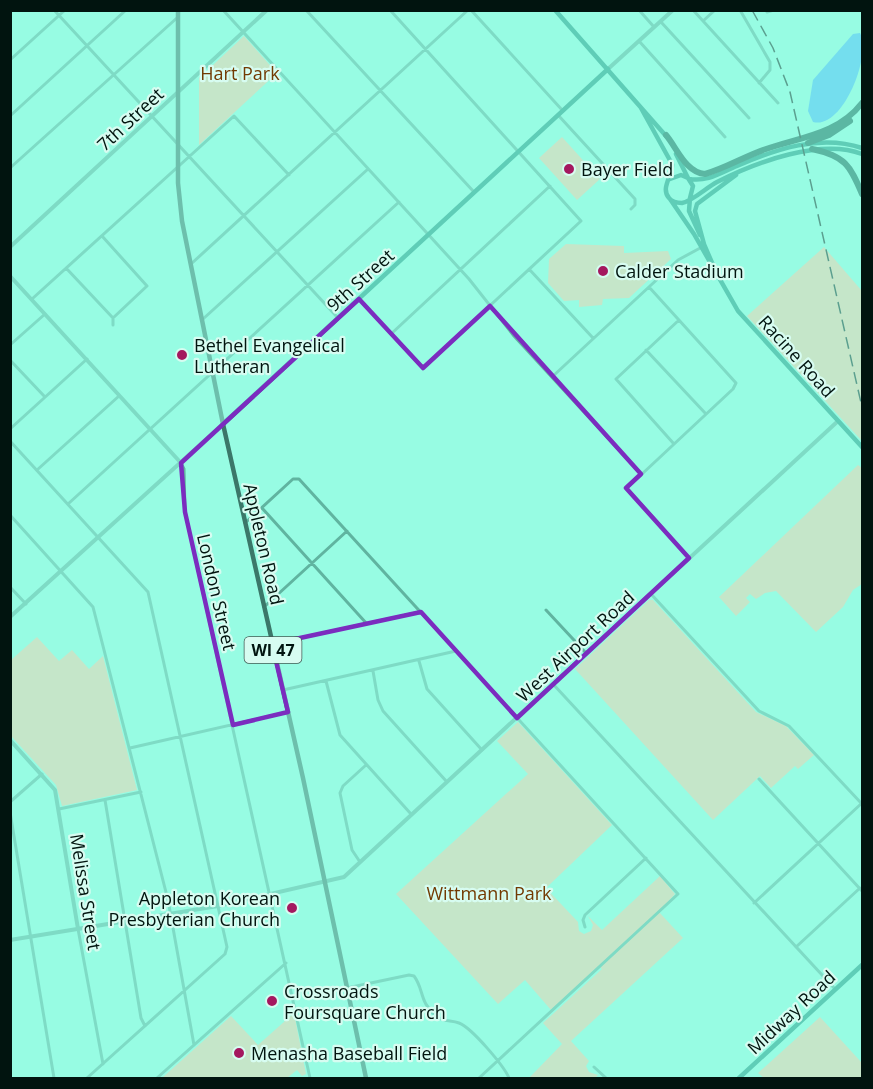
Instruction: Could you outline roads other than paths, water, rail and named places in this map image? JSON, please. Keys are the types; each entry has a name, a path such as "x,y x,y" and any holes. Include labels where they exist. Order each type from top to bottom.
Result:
{"highway":[{"path":"666,135 690,168 697,173 705,174 767,149 824,132 848,119 862,103"},
{"path":"808,143 841,128 862,108"},
{"path":"812,149 832,154 844,161 853,172 862,194"}],"main road":[{"name":"Appleton Road","path":"178,10 180,206 212,373 288,712 366,1078"},
{"path":"555,10 666,135 689,178 693,190 690,198"},
{"name":"9th Street","path":"223,424 608,69"},
{"path":"641,108 672,164 670,179 666,186 670,198 678,203 738,173 812,149 835,148 862,154"},
{"path":"670,179 677,175 707,180 756,159 808,143 837,142 862,148"},
{"path":"703,246 696,214 697,204 738,173"},
{"name":"Racine Road","path":"670,198 703,246"},
{"name":"Racine Road","path":"690,198 689,211 703,246 718,278 744,318 862,447"},
{"name":"Midway Road","path":"739,1078 862,965"}],"street":[{"path":"54,10 338,318"},
{"path":"10,60 64,10"},
{"path":"10,116 126,10"},
{"path":"223,10 429,235 640,474"},
{"name":"7th Street","path":"10,247 267,10"},
{"path":"306,10 474,193"},
{"path":"359,299 423,367 581,220 390,10"},
{"path":"191,264 470,10 562,111"},
{"path":"639,10 654,27"},
{"name":"9th Street","path":"608,69 673,10"},
{"path":"693,10 778,103"},
{"path":"703,21 715,10"},
{"path":"740,10 770,62 770,70 759,82"},
{"path":"766,12 774,10"},
{"path":"10,168 178,17"},
{"path":"661,22 748,118"},
{"path":"639,41 725,137"},
{"path":"558,115 635,199 635,205 631,209"},
{"path":"32,299 235,116 289,174"},
{"path":"202,320 368,169"},
{"path":"391,334 550,186"},
{"path":"68,504 399,202"},
{"path":"102,236 147,286 112,318"},
{"path":"552,377 678,260 703,246"},
{"path":"66,268 112,318 113,325"},
{"path":"530,269 593,338"},
{"path":"10,276 181,463"},
{"path":"649,287 736,385 628,486 628,490 690,558"},
{"path":"10,345 45,314"},
{"path":"674,444 616,379 679,320"},
{"path":"646,350 706,414"},
{"path":"10,429 87,359"},
{"path":"10,360 45,397"},
{"path":"37,470 121,395"},
{"name":"West Airport Road","path":"10,940 218,906 341,879 838,421"},
{"name":"9th Street","path":"10,617 223,424"},
{"path":"10,441 148,592 227,951 87,1078"},
{"name":"London Street","path":"181,463 184,469 185,512 310,1078"},
{"path":"245,523 297,478 678,895 479,1078"},
{"path":"262,507 367,624"},
{"path":"10,515 93,607 171,914 194,1045"},
{"path":"264,607 347,531"},
{"path":"10,587 26,604"},
{"path":"651,594 759,711 789,726 862,804 754,903"},
{"path":"546,610 587,654"},
{"path":"272,644 420,612"},
{"path":"283,690 456,651"},
{"path":"418,661 427,689 482,750"},
{"path":"373,671 383,711 447,782"},
{"path":"326,681 338,732 412,815"},
{"path":"553,684 836,990"},
{"path":"129,748 288,712"},
{"name":"Melissa Street","path":"10,740 55,790 103,1064"},
{"path":"360,862 352,850 340,793 344,786 366,765"},
{"path":"10,802 42,774"},
{"path":"759,779 861,890 796,947"},
{"path":"59,809 141,792"},
{"path":"105,800 141,1018 145,1026"},
{"path":"10,812 54,1078"},
{"path":"585,927 583,920 585,915 646,858"},
{"path":"157,1078 286,963"},
{"path":"347,988 409,975 414,976 422,1000 436,1016 464,1025 498,1061 509,1078"},
{"path":"594,1066 606,1078"}],"water":[{"path":"860,33 863,43 862,57 852,88 835,114 824,121 813,122 808,111 813,80 853,34"}],"railway":[{"path":"752,10 773,48 790,92 862,407"}],"place":[{"name":"Bayer Field","path":"569,169"},
{"name":"Calder Stadium","path":"603,271"},
{"name":"Bethel Evangelical Lutheran","path":"182,355"},
{"name":"Appleton Korean Presbyterian Church","path":"292,908"},
{"name":"Crossroads Foursquare Church","path":"272,1001"},
{"name":"Menasha Baseball Field","path":"239,1053"}],"park label":[{"name":"Hart Park","path":"240,73"},
{"name":"Wittmann Park","path":"489,893"}]}
